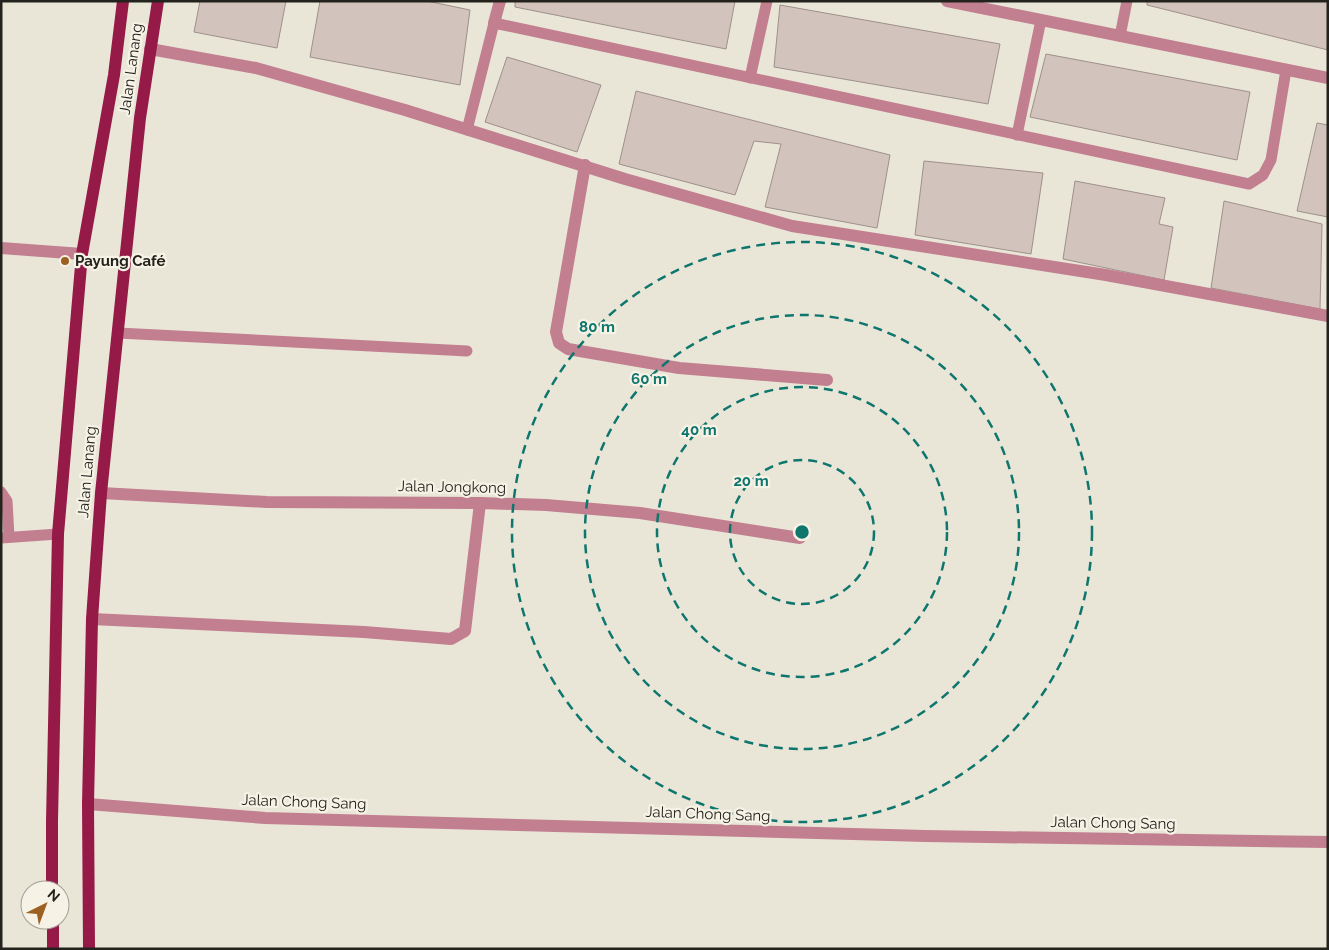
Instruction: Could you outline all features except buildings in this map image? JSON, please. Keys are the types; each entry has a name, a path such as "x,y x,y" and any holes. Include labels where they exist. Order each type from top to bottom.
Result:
{"main road":[{"name":"Jalan Lanang","path":"52,880 58,534 82,254 114,75 124,1"},
{"name":"Jalan Lanang","path":"90,949 88,804 92,619 101,493 140,118 158,1"},
{"path":"53,930 53,949"}],"street":[{"path":"494,23 500,1"},
{"path":"947,1 1328,78"},
{"path":"150,50 256,68 405,110 625,179 792,226 1106,275 1328,316"},
{"path":"585,165 556,332 559,343 568,350 678,368 827,380"},
{"path":"1,248 82,254"},
{"name":"Jalan Jongkong","path":"101,493 267,502 480,503 546,506 640,513 800,538"},
{"path":"92,619 364,632 451,639 465,631 480,503"},
{"name":"Jalan Chong Sang","path":"88,804 265,818 925,836 1328,842"}],"lane":[{"path":"750,78 767,1"},
{"path":"1120,36 1128,1"},
{"path":"1017,134 1041,20"},
{"path":"467,130 494,23 1249,184 1263,175 1271,160 1286,70"},
{"path":"118,332 467,351"},
{"path":"1,492 7,501 5,538 58,534"}],"place":[{"name":"Payung Café","path":"65,261"}]}
